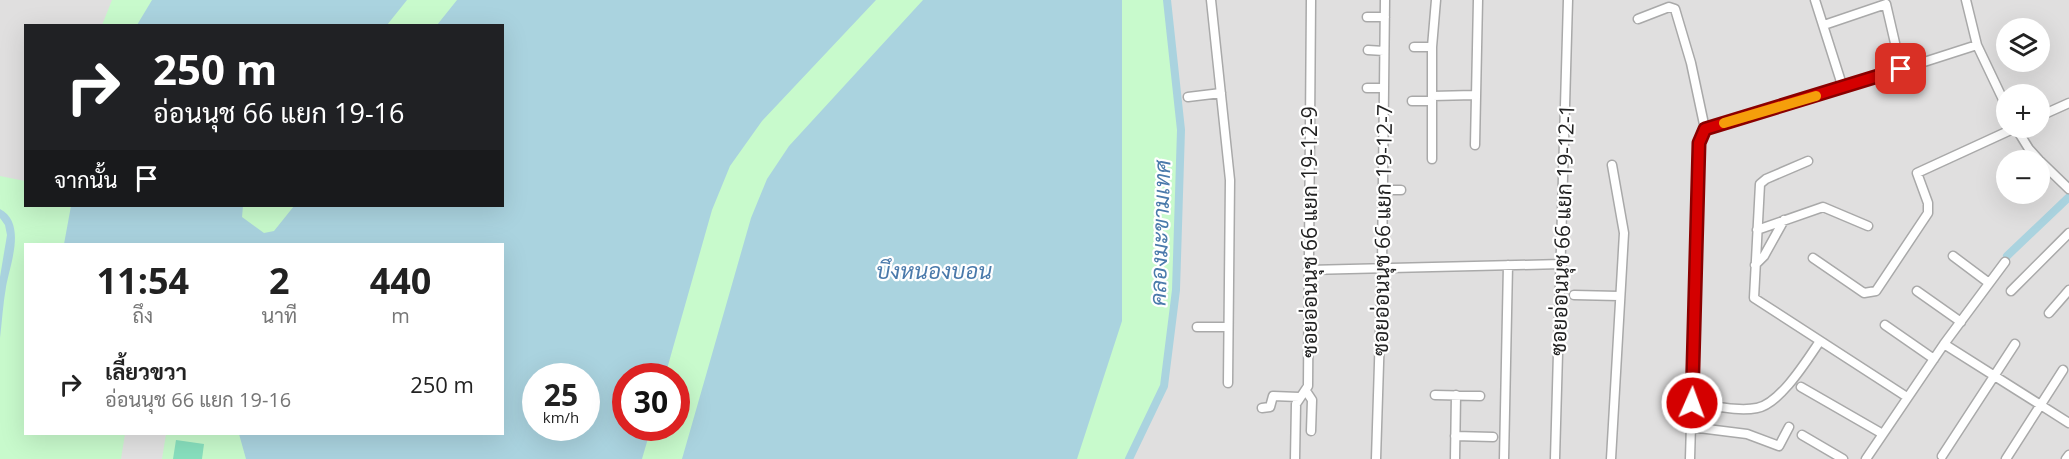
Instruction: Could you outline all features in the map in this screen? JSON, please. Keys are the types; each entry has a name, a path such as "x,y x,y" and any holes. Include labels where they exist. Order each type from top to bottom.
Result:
{"street":[{"path":"1211,0 1230,180 1228,383"},
{"name":"ซอยอ่อนนุช 66 แยก 19-12-9","path":"1311,0 1306,391 1312,400 1311,431"},
{"name":"ซอยอ่อนนุช 66 แยก 19-12-7","path":"1376,459 1382,268 1385,0"},
{"path":"1432,159 1432,47 1436,0"},
{"path":"1475,145 1474,95 1478,0"},
{"name":"ซอยอ่อนนุช 66 แยก 19-12-1","path":"1555,459 1568,0"},
{"path":"1815,0 1843,88"},
{"path":"1966,0 1977,45 1996,85"},
{"path":"1824,25 1886,2 1901,69"},
{"path":"1638,19 1669,7 1675,9 1691,63 1705,129 1699,143 1690,459"},
{"path":"1367,17 1385,17"},
{"path":"1705,129 1977,45"},
{"path":"1414,47 1432,47"},
{"path":"1368,50 1384,51"},
{"path":"1367,88 1384,88"},
{"path":"1188,98 1221,93"},
{"path":"1412,101 1474,95"},
{"path":"2050,112 2069,104"},
{"path":"1813,258 1864,293 1876,291 1928,213 1928,203 1917,173 1996,137"},
{"path":"1808,161 1762,181 1754,298 1907,397"},
{"path":"1611,459 1623,220 1612,165"},
{"path":"2050,171 2069,189"},
{"path":"1383,190 1401,190"},
{"path":"1757,230 1823,207 1868,226"},
{"path":"1755,265 1764,256 1784,220"},
{"path":"2011,291 2069,233"},
{"path":"1953,256 1989,283"},
{"path":"1866,459 1881,433 2005,262"},
{"path":"1308,270 1562,264"},
{"path":"1504,459 1508,265"},
{"path":"2049,313 2069,290"},
{"path":"1917,291 1961,322"},
{"path":"1574,295 1619,296"},
{"path":"1886,325 1934,359"},
{"path":"1197,327 1228,327"},
{"path":"1692,403 1751,409 1763,406 1799,371 1820,341"},
{"path":"1944,344 2069,423"},
{"path":"1942,456 2015,344"},
{"path":"2006,459 2063,370"},
{"path":"1801,387 1881,433"},
{"path":"1295,459 1296,404 1299,397 1306,391"},
{"path":"1262,408 1270,407 1274,396 1292,394 1299,397"},
{"path":"1435,395 1480,396"},
{"path":"1455,459 1456,395"},
{"path":"1691,427 1747,434 1779,446 1789,427"},
{"path":"1802,435 1843,459"},
{"path":"1455,436 1493,437"},
{"path":"2066,459 2069,455"}],"shaded area":[{"path":"0,0 2069,0 2069,459 0,459"},
{"path":"125,435 166,435 162,459 121,459"}],"green space":[{"path":"112,0 1167,0 1181,130 1176,290 1164,386 1129,459 0,459 0,176 24,181 24,207 504,207 504,24 102,24"},
{"path":"176,440 204,444 202,459 173,459"}],"water":[{"path":"152,0 407,0 388,24 138,24"},
{"path":"457,0 876,0 762,121 730,166 712,210 669,363 612,363 612,441 647,441 642,459 246,459 239,435 504,435 504,243 64,243 71,207 243,207 242,217 264,233 274,231 293,207 504,207 504,24 438,24"},
{"name":"บึงหนองบอน","path":"923,0 1122,0 1122,321 1077,459 682,459 687,441 690,441 690,431 751,218 767,179 789,146"},
{"path":"0,209 8,215 13,224 15,245 5,293 0,338 0,277 7,235 5,225 0,218"}],"waterway":[{"name":"คลองมะขามเทศ","path":"1129,459 1164,386 1176,290 1181,130 1167,0"},
{"path":"2007,256 2069,197"}],"slow traffic":[{"path":"1724,123 1816,96"}],"route":[{"path":"1692,403 1699,143 1702,133 1705,129 1901,69"}]}
